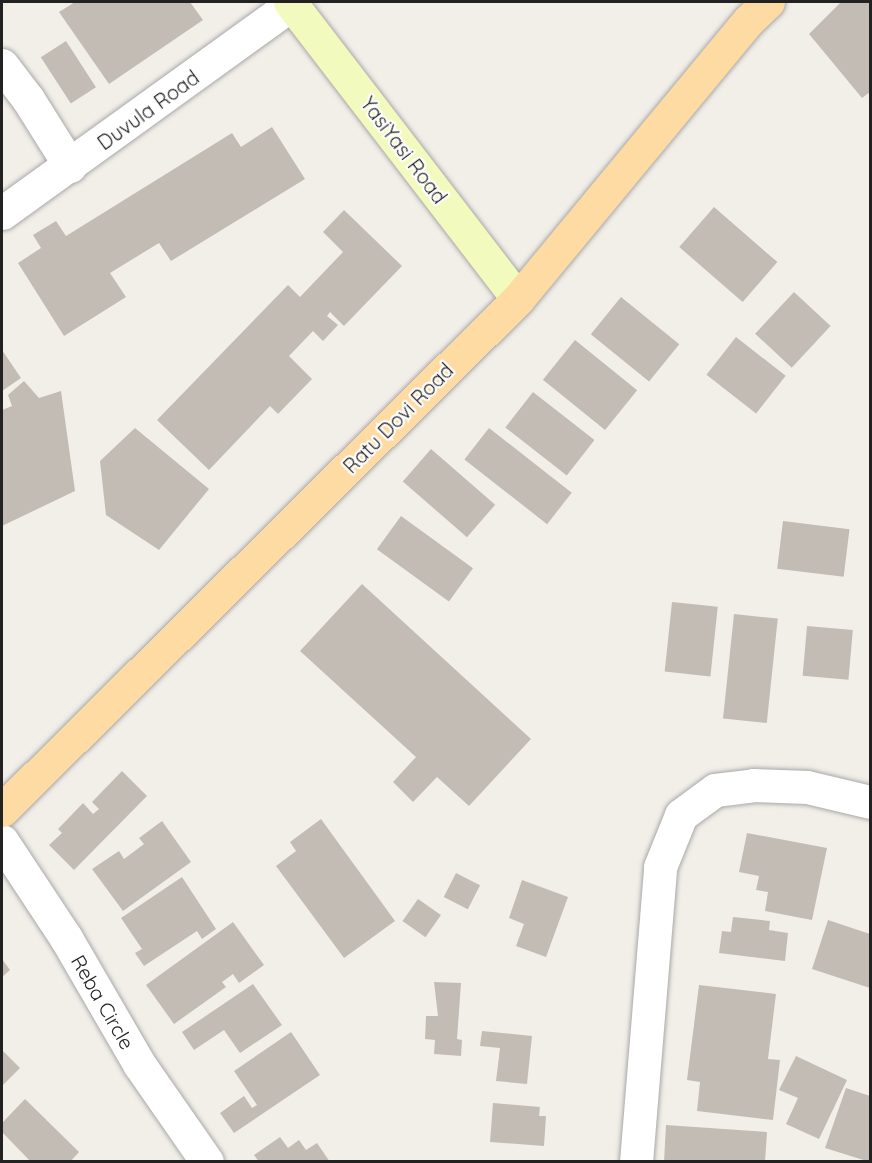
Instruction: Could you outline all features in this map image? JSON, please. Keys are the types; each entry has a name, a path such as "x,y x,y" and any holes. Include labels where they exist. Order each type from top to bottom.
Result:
{"main road":[{"name":"Ratu Dovi Road","path":"2,810 518,299 741,29 768,2"},
{"name":"YasiYasi Road","path":"291,3 518,299"}],"street":[{"name":"Duvula Road","path":"2,213 70,166 291,3"},
{"path":"2,65 28,99 70,166"},
{"path":"636,1161 660,867 681,815 715,790 753,785 807,787 870,802"},
{"name":"Reba Circle","path":"2,841 66,938 139,1064 207,1161"}],"building":[{"path":"75,2 190,2 203,20 109,84 59,12"},
{"path":"841,2 870,2 870,92 862,98 809,34"},
{"path":"66,41 96,87 71,103 41,57"},
{"path":"272,127 305,179 171,261 159,243 110,273 126,297 64,336 18,263 41,248 33,235 56,221 66,236 232,133 241,147"},
{"path":"714,207 777,262 743,302 679,247"},
{"path":"344,210 402,266 344,326 330,312 327,316 338,325 323,341 313,331 289,356 312,379 278,414 270,406 209,470 157,420 288,285 300,297 343,252 323,232"},
{"path":"794,292 831,326 792,368 755,334"},
{"path":"621,297 679,344 649,382 591,334"},
{"path":"736,337 786,376 756,414 706,375"},
{"path":"575,340 637,390 605,430 543,380"},
{"path":"2,350 21,378 2,391"},
{"path":"24,381 39,398 61,391 75,491 2,526 2,410 12,406 8,395"},
{"path":"533,392 594,440 567,475 505,427"},
{"path":"135,428 209,489 159,550 106,515 100,461"},
{"path":"489,428 572,493 547,524 464,460"},
{"path":"431,449 495,505 467,537 403,481"},
{"path":"401,516 473,568 449,601 377,549"},
{"path":"783,521 850,529 844,577 777,569"},
{"path":"362,584 531,739 469,806 437,777 413,802 393,782 416,757 300,651"},
{"path":"672,602 718,607 710,676 665,672"},
{"path":"734,614 778,619 767,723 723,718"},
{"path":"807,626 853,630 848,680 803,676"},
{"path":"122,771 147,796 74,870 49,845 62,833 58,829 83,803 93,814 99,809 92,802"},
{"path":"321,819 395,921 344,958 276,866 296,851 290,842"},
{"path":"162,821 191,862 123,911 92,869 119,851 124,859 144,844 139,838"},
{"path":"747,833 827,848 812,920 765,911 768,892 756,890 759,876 739,872"},
{"path":"456,873 480,885 468,909 444,897"},
{"path":"182,877 216,929 202,939 197,931 144,966 135,953 142,949 121,918"},
{"path":"522,880 568,897 546,957 516,946 524,924 509,918"},
{"path":"418,899 441,915 425,937 403,921"},
{"path":"733,917 770,921 769,930 788,933 785,961 719,953 722,931 731,932"},
{"path":"828,920 870,934 870,988 812,969"},
{"path":"233,922 264,965 239,983 233,974 222,982 226,987 174,1024 146,985"},
{"path":"2,959 10,970 2,977"},
{"path":"434,982 461,983 457,1039 462,1040 461,1056 434,1054 435,1040 425,1039 426,1016 438,1016"},
{"path":"253,984 282,1025 240,1053 224,1030 194,1050 182,1032"},
{"path":"699,985 776,994 768,1059 780,1060 773,1120 697,1111 700,1082 687,1080"},
{"path":"482,1031 532,1036 527,1084 496,1081 500,1048 480,1046"},
{"path":"291,1032 320,1075 234,1133 220,1113 244,1096 252,1108 257,1105 234,1071"},
{"path":"2,1050 20,1068 2,1086"},
{"path":"796,1056 847,1080 819,1139 786,1124 798,1098 779,1090"},
{"path":"846,1088 870,1096 870,1162 825,1148"},
{"path":"25,1099 79,1152 70,1162 31,1162 2,1132 2,1123"},
{"path":"493,1103 540,1107 539,1116 546,1116 544,1146 490,1142"},
{"path":"666,1125 767,1132 765,1162 664,1162"},
{"path":"280,1137 288,1148 299,1140 306,1150 317,1143 330,1162 259,1162 254,1155"}]}
